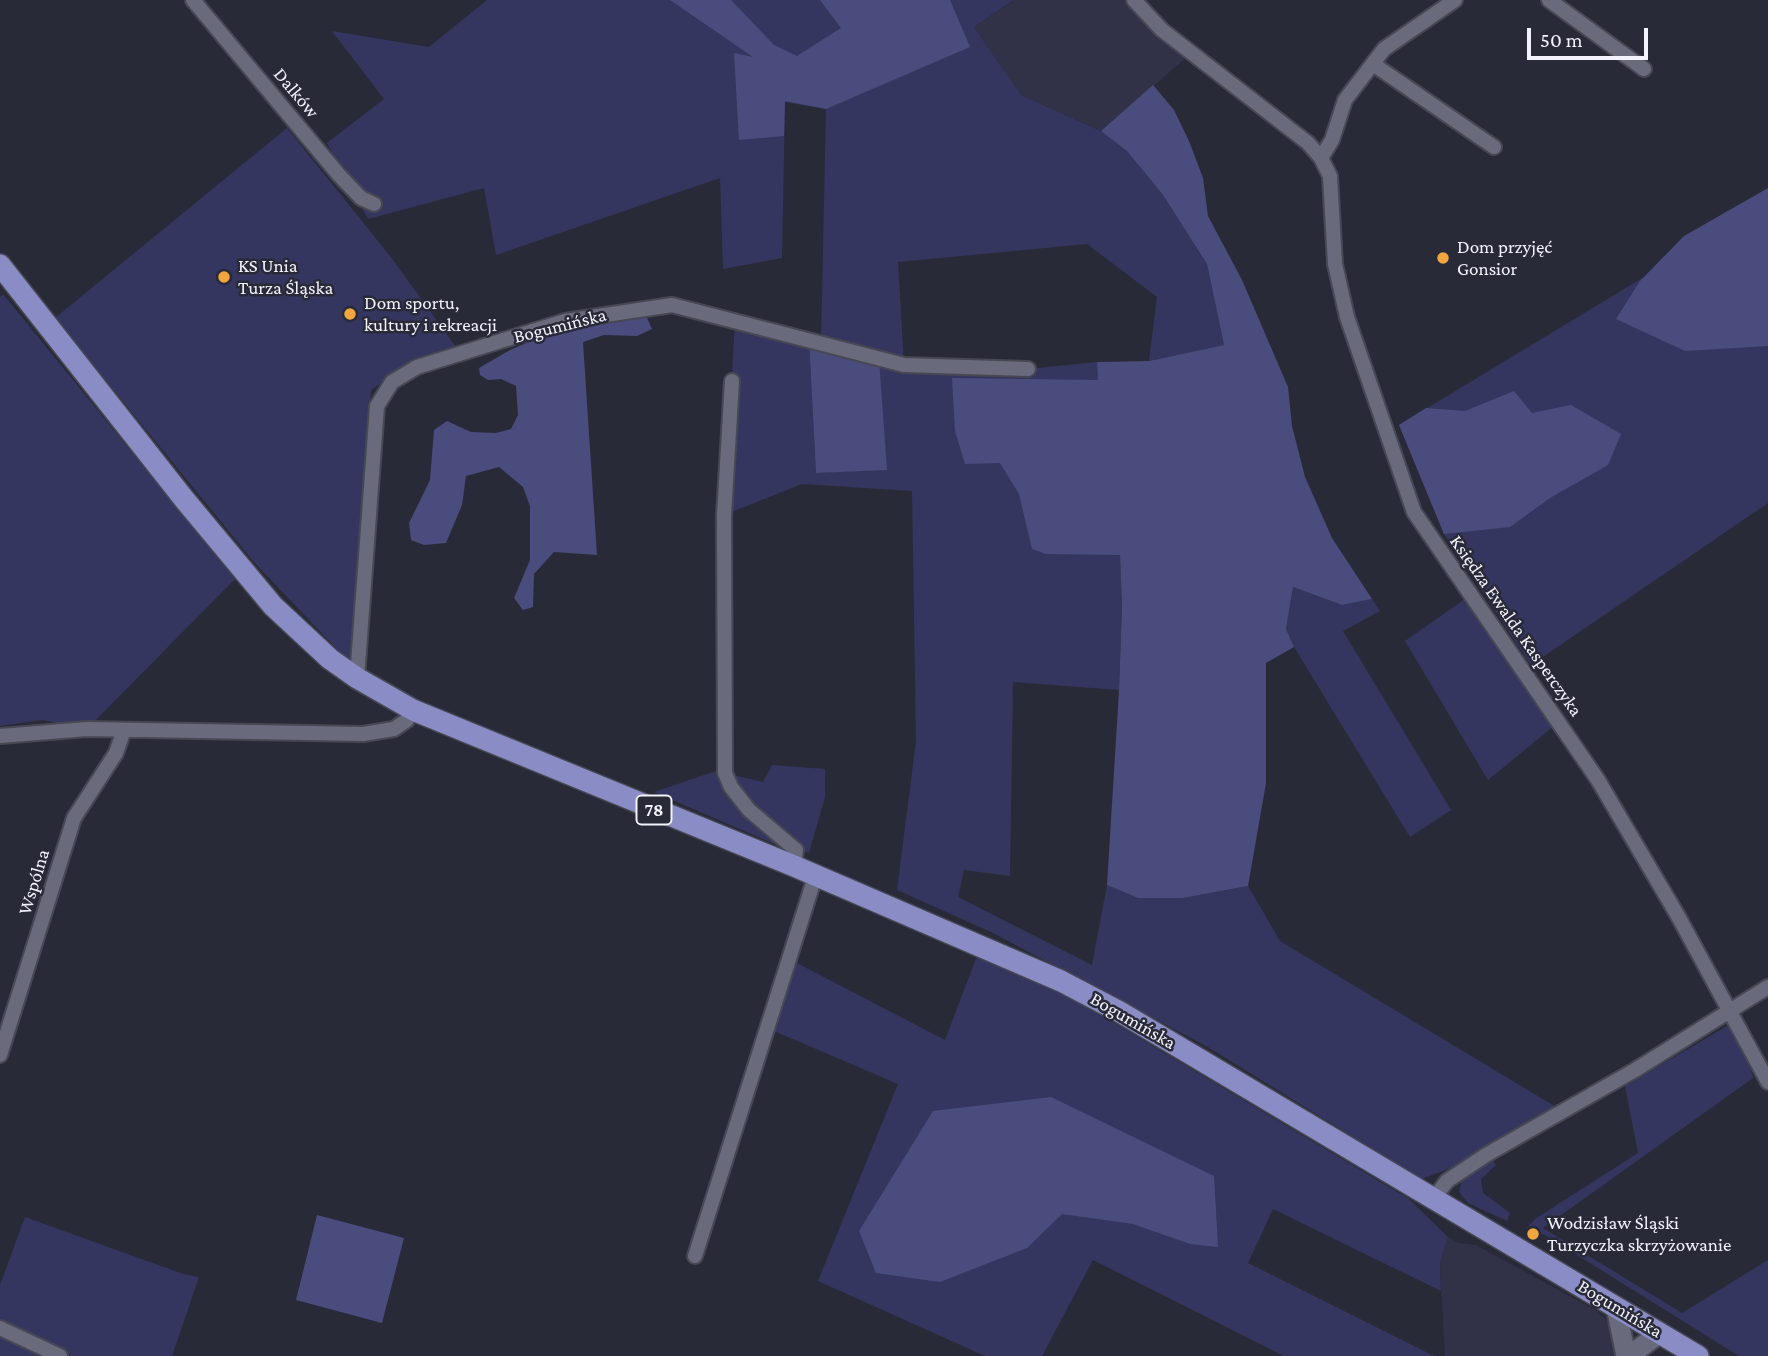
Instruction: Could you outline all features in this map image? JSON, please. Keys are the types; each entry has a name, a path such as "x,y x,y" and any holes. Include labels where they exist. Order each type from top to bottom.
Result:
{"main road":[{"name":"Bogumińska","path":"0,265 176,489 274,606 330,659 357,678 413,710 985,946 1073,987 1698,1356"}],"street":[{"name":"Dalków","path":"193,0 339,175 361,198 374,204"},
{"name":"Księdza Ewalda Kasperczyka","path":"1134,0 1162,30 1308,143 1321,158 1330,177 1335,264 1348,317 1414,512 1598,780 1768,1082"},
{"path":"1321,158 1332,140 1345,100 1384,49 1455,0"},
{"path":"1549,0 1644,69"},
{"path":"1373,64 1494,147"},
{"name":"Bogumińska","path":"357,678 377,406 392,382 417,367 565,321 672,304 904,365 1028,369"},
{"path":"732,381 724,515 725,773 731,788 749,810 796,850 794,866"},
{"path":"0,736 43,731 124,730 363,734 394,729 407,720 413,710"},
{"name":"Wspólna","path":"0,1055 74,818 116,753 124,730"},
{"path":"695,1256 815,877"},
{"path":"1434,1198 1447,1181 1486,1156 1629,1074 1768,987"},
{"path":"1616,1307 1628,1356 1660,1333"},
{"path":"0,1328 60,1356"},
{"path":"1656,1356 1660,1333"}],"shaded area":[{"path":"487,0 1014,0 974,27 1021,95 1101,131 1127,151 1163,195 1207,264 1224,345 1149,361 1157,297 1087,244 898,262 904,365 1028,369 1097,362 1104,458 1119,517 1122,607 1119,690 1013,682 1010,876 964,870 958,897 1092,965 1107,885 1138,898 1183,898 1248,886 1280,941 1556,1107 1486,1155 1421,1179 1208,1047 991,932 897,890 916,741 912,491 802,484 724,515 735,321 809,340 816,473 887,469 821,342 826,109 785,102 782,258 723,269 720,178 496,255 484,188 368,219 327,143 384,99 332,31 429,47"},
{"path":"670,0 731,0 774,45 797,56 841,28 820,0 950,0 970,47 826,109 785,101 784,136 739,140 734,53 753,57"},
{"path":"1015,0 1130,0 1158,33 1186,58 1101,131 1021,95 974,27"},
{"path":"1153,85 1174,110 1189,141 1203,178 1208,216 1242,280 1288,387 1292,426 1305,477 1332,538 1372,599 1342,605 1293,587 1286,629 1294,647 1266,663 1266,783 1248,886 1183,898 1138,898 1107,885 1119,690 1122,607 1120,555 1046,554 1032,549 1019,494 1000,463 965,464 955,431 952,378 1098,380 1097,362 1149,361 1224,345 1207,264 1163,195 1127,151 1101,131"},
{"path":"287,128 390,256 456,347 409,364 371,390 351,664 253,561 55,318"},
{"path":"1768,188 1768,346 1685,351 1616,319 1640,281 1684,236"},
{"path":"1768,189 1768,503 1531,665 1444,534 1399,425 1664,265"},
{"path":"3,294 235,579 87,729 43,720 0,726 0,297"},
{"path":"645,313 652,329 637,336 604,335 583,342 597,555 554,552 534,574 533,607 523,610 514,598 530,560 530,506 523,487 499,467 466,476 462,505 446,543 424,545 411,540 409,523 430,480 434,430 447,421 471,432 496,433 511,429 518,415 516,386 501,379 488,380 480,375 479,368 510,350 552,332"},
{"path":"809,340 879,359 887,470 816,473"},
{"path":"1514,391 1532,413 1571,405 1621,434 1608,465 1550,498 1510,527 1444,534 1399,425 1426,408 1465,411"},
{"path":"1293,587 1342,605 1372,599 1380,611 1343,631 1451,810 1410,837 1294,647 1286,629"},
{"path":"1465,599 1554,726 1488,780 1405,641"},
{"path":"772,765 825,769 825,797 809,853 779,846 654,792 716,771 763,782"},
{"path":"977,956 1051,987 1409,1199 1448,1237 1440,1263 1441,1291 1273,1209 1248,1263 1434,1356 1284,1356 1093,1260 1042,1356 985,1356 818,1281 898,1084 767,1028 789,959 945,1040"},
{"path":"1727,1026 1742,1035 1753,1078 1543,1228 1682,1313 1768,1260 1768,1356 1739,1356 1545,1235 1526,1229 1535,1219 1638,1153 1625,1086"},
{"path":"1051,1097 1214,1176 1218,1247 1190,1244 1133,1224 1062,1214 1027,1248 940,1282 876,1273 859,1231 933,1111"},
{"path":"1492,1159 1496,1165 1481,1179 1483,1193 1510,1213 1507,1221 1468,1203 1459,1192 1462,1179"},
{"path":"317,1215 404,1238 382,1323 296,1300"},
{"path":"25,1217 183,1274 199,1277 172,1356 71,1356 0,1323 0,1285"},
{"path":"1448,1237 1459,1243 1476,1245 1597,1311 1607,1321 1625,1356 1445,1356 1440,1263"},
{"path":"0,1332 51,1356 0,1356"}],"place":[{"name":"Dom przyjęć Gonsior","path":"1443,258"},
{"name":"KS Unia Turza Śląska","path":"224,277"},
{"name":"Dom sportu, kultury i rekreacji","path":"350,314"},
{"name":"Wodzisław Śląski Turzyczka skrzyżowanie","path":"1533,1234"}]}
